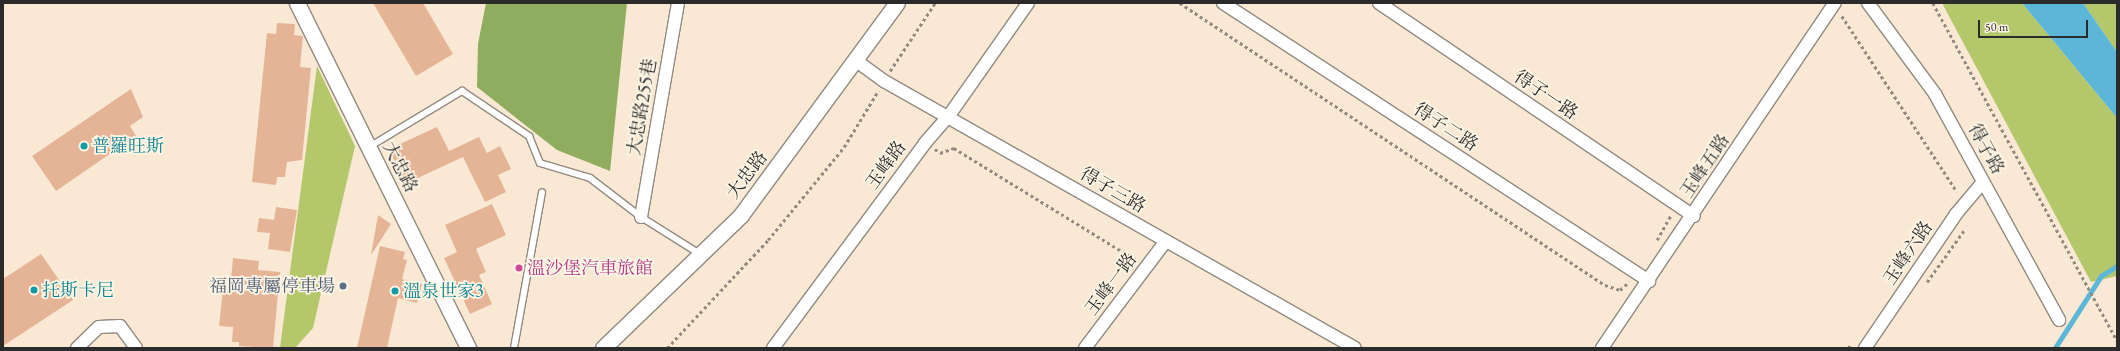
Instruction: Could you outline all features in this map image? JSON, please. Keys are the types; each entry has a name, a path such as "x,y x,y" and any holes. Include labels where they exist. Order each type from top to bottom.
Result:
{"street":[{"name":"大忠路","path":"297,3 468,348"},
{"name":"大忠路255巷","path":"641,217 678,3"},
{"name":"大忠路","path":"603,348 741,215 897,3"},
{"name":"玉峰路","path":"773,348 925,143 948,117 1028,3"},
{"name":"得子二路","path":"1223,3 1649,281"},
{"name":"得子一路","path":"1379,3 1694,216"},
{"name":"得子路","path":"1868,3 1935,94 2059,320"},
{"name":"玉峰五路","path":"1602,348 1694,216 1835,4"},
{"name":"得子三路","path":"855,60 884,80 948,117 1355,348"},
{"name":"玉峰六路","path":"1865,348 1956,214 1983,182"},
{"name":"玉峰一路","path":"1085,348 1166,241"},
{"path":"77,348 98,327 120,326 136,348"}],"lane":[{"path":"369,147 462,91 529,136 540,163 590,178 641,217 701,255"},
{"path":"514,348 542,192"}],"path":[{"path":"667,348 768,240 839,152 935,3"},
{"path":"1180,3 1605,284 1620,290 1638,274"},
{"path":"1933,3 2117,341"},
{"path":"1835,4 1958,195"},
{"path":"1654,246 1677,205"}],"green space":[{"path":"486,3 627,3 610,171 557,150 477,87 478,44"},
{"path":"1942,3 2022,3 2117,118 2117,276 2091,282"},
{"path":"2083,3 2117,3 2117,52"},
{"path":"317,66 355,146 313,328 295,348 280,348"}],"water":[{"path":"2022,3 2083,3 2117,52 2117,118"}],"building":[{"path":"373,3 423,3 453,54 416,76"},
{"path":"277,23 295,24 294,35 303,36 300,67 311,68 302,160 287,162 285,177 277,177 276,185 252,182 267,33 276,34"},
{"name":"普羅旺斯","path":"131,89 143,117 130,126 136,136 56,191 32,156"},
{"path":"437,127 449,151 479,137 487,153 500,146 511,169 498,175 506,192 485,202 463,157 405,184 389,149"},
{"path":"492,204 506,235 476,249 486,272 479,275 492,304 470,314 444,258 457,252 445,225"},
{"path":"276,207 297,210 290,252 268,249 270,233 257,232 259,218 274,220"},
{"path":"378,215 391,224 371,255"},
{"name":"溫泉世家3","path":"380,246 405,252 403,259 407,260 402,279 422,284 417,303 398,298 387,348 357,348"},
{"name":"托斯卡尼","path":"41,254 73,300 3,346 3,279"},
{"path":"233,258 259,261 258,270 280,272 273,348 239,346 239,342 232,342 233,327 219,326 223,289 230,290"}],"waterway":[{"path":"2055,348 2101,276 2117,266"}],"place":[{"name":"普羅旺斯","path":"84,146"},
{"name":"溫沙堡汽車旅館","path":"519,268"},
{"name":"福岡專屬停車場","path":"343,286"},
{"name":"托斯卡尼","path":"34,290"},
{"name":"溫泉世家3","path":"395,291"}]}
